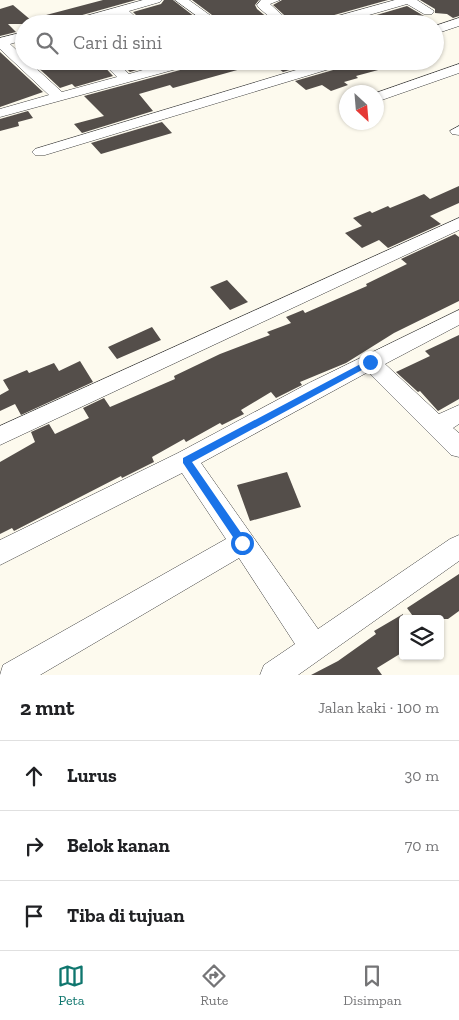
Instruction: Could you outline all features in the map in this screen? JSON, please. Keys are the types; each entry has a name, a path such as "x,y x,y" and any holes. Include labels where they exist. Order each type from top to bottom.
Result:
{"street":[{"path":"103,15 156,0"},
{"path":"181,0 203,15"},
{"path":"274,0 265,2 263,6 274,15"},
{"path":"355,15 407,0 428,11"},
{"path":"120,10 126,15"},
{"path":"444,27 459,22"},
{"path":"0,42 15,38"},
{"path":"0,42 15,56"},
{"path":"384,95 459,68"},
{"path":"30,70 59,97"},
{"path":"117,70 127,79"},
{"path":"0,113 159,70"},
{"path":"40,152 311,70"},
{"path":"0,436 459,223"},
{"path":"0,553 186,460 459,317"},
{"path":"370,362 459,448"},
{"path":"438,426 459,414"},
{"path":"186,460 314,647"},
{"path":"13,675 242,543"},
{"path":"274,675 459,547"}],"building":[{"path":"103,0 136,0 82,15 46,15"},
{"path":"164,0 173,0 192,15 136,15 133,12 161,4"},
{"path":"192,0 259,0 255,5 264,15 212,15"},
{"path":"282,0 388,0 334,15 284,15 273,5"},
{"path":"420,0 459,0 459,16 453,18 447,14 435,13 435,9"},
{"path":"13,5 25,15 15,15 15,24 8,24 15,32 0,36 0,9"},
{"path":"407,6 422,15 376,15"},
{"path":"0,52 15,66 15,70 19,70 43,92 0,107"},
{"path":"41,70 107,70 113,76 75,87 72,84 60,88"},
{"path":"180,70 237,70 173,88 170,85 139,94 153,111 82,133 74,124 104,116 84,96"},
{"path":"333,70 378,70 356,76 358,78 344,82 348,85 339,85 339,88 331,91 322,85 306,90 295,81"},
{"path":"28,111 33,118 18,122 19,126 0,131 0,119"},
{"path":"162,122 172,133 101,154 91,143"},
{"path":"459,186 459,203 430,216 441,224 388,248 379,240 362,248 345,233 362,226 353,218 388,206 390,208 424,194 430,199"},
{"path":"455,234 459,237 459,301 394,333 346,363 300,382 302,385 276,398 271,392 241,410 244,414 222,425 220,423 186,442 184,439 152,457 154,462 122,478 121,476 14,531 12,528 0,534 0,462 35,442 31,432 49,424 55,434 89,418 83,408 104,398 110,407 175,379 174,376 220,354 270,335 267,332 291,323 286,317 303,310 305,313 367,286 366,284 407,264 401,259"},
{"path":"227,280 248,302 230,310 210,287"},
{"path":"152,327 161,340 117,359 108,347"},
{"path":"459,335 459,399 438,411 420,391 418,392 396,372 430,356 425,351"},
{"path":"80,361 93,382 21,415 15,404 0,411 0,395 9,390 3,380 27,370 29,373 54,363 59,371"},
{"path":"287,472 301,507 250,521 237,485"},
{"path":"459,574 459,611 448,619 444,619 444,615 412,615 407,608"},
{"path":"399,616 399,654 377,668 382,675 311,675 338,661 376,634 374,631"}],"route":[{"path":"242,543 186,460 370,362"}]}
